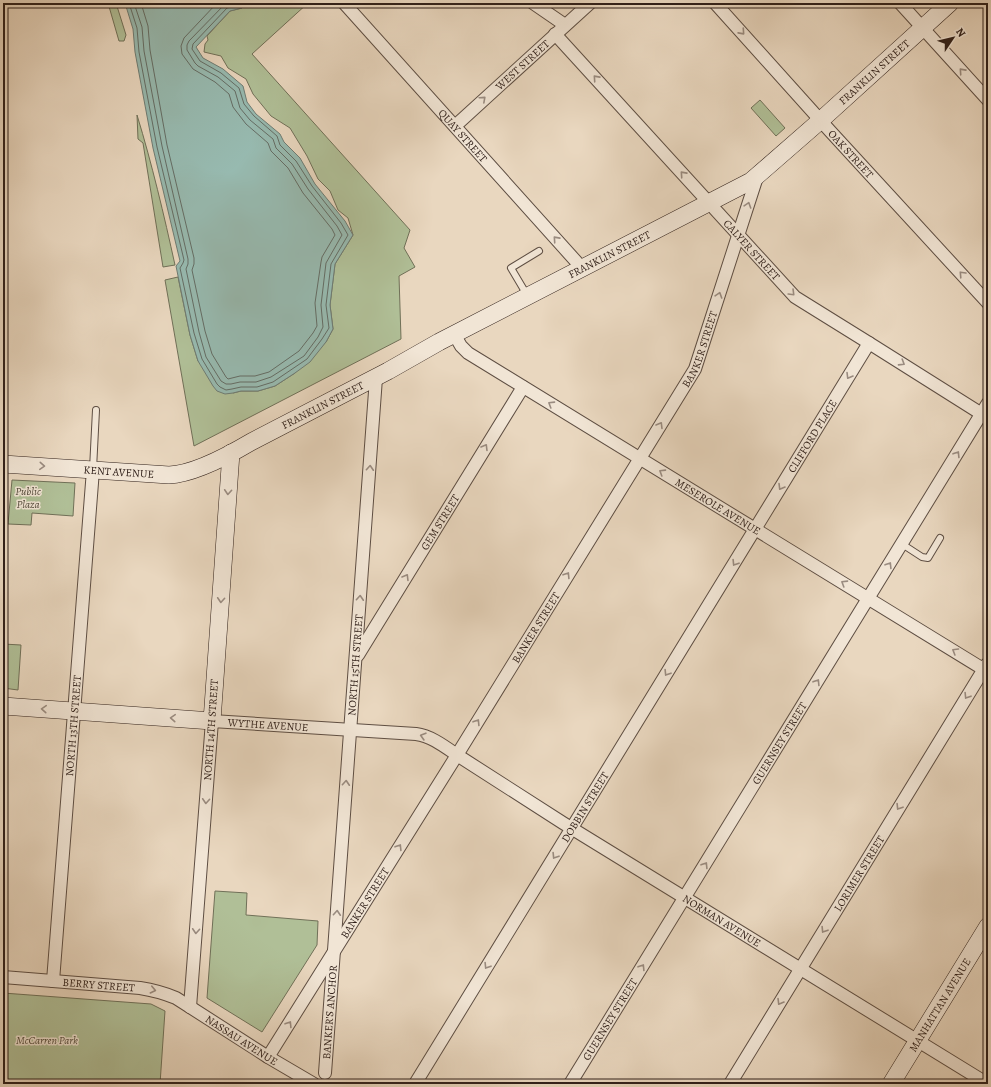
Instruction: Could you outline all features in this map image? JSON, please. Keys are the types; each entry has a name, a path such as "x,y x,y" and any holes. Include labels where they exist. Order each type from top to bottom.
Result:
{"main road":[{"name":"FRANKLIN STREET","path":"231,453 376,378 454,334 746,184 821,120 950,3"},
{"name":"KENT AVENUE","path":"3,464 164,475 176,474 194,469 231,453"},
{"name":"NORTH 14TH STREET","path":"212,721 231,453"},
{"name":"WYTHE AVENUE","path":"3,706 212,721"},
{"name":"MANHATTAN AVENUE","path":"891,1084 988,926"}],"street":[{"name":"QUAY STREET","path":"344,3 582,268"},
{"path":"533,3 565,25"},
{"name":"WEST STREET","path":"454,126 590,3"},
{"name":"OAK STREET","path":"715,3 988,303"},
{"path":"900,3 988,100"},
{"name":"CALYER STREET","path":"555,34 799,300 985,416"},
{"name":"BANKER STREET","path":"268,1057 457,755 697,364 757,176"},
{"name":"MESEROLE AVENUE","path":"454,334 461,346 468,353 868,598 987,668"},
{"name":"CLIFFORD PLACE","path":"755,529 869,343"},
{"name":"NORTH 15TH STREET","path":"334,952 376,378"},
{"name":"GEM STREET","path":"356,658 523,386"},
{"name":"GUERNSEY STREET","path":"570,1084 868,598 985,416 988,403"},
{"name":"NORTH 13TH STREET","path":"53,981 93,470"},
{"name":"DOBBIN STREET","path":"415,1084 755,529"},
{"name":"LORIMER STREET","path":"730,1084 987,668"},
{"name":"WYTHE AVENUE","path":"212,721 416,734 423,735 457,755"},
{"name":"NORTH 14TH STREET","path":"190,1007 212,721"},
{"name":"NORMAN AVENUE","path":"457,755 572,829 988,1084"},
{"name":"BANKER'S ANCHOR","path":"325,1073 334,952"},
{"name":"BERRY STREET","path":"3,977 156,990 176,998 190,1007"},
{"name":"NASSAU AVENUE","path":"190,1007 268,1057 314,1084"}],"lane":[{"path":"527,296 511,268 539,251"},
{"path":"93,470 96,410"},
{"path":"902,544 922,557 928,558 940,538"}],"green space":[{"path":"108,3 116,3 126,35 124,41 119,41"},
{"path":"246,3 308,3 252,54 410,230 404,248 415,267 399,276 401,339 194,446 165,280 178,277 190,335 198,361 233,393 241,391 258,391 275,386 295,373 326,342 333,329 330,305 335,264 353,235 348,218 338,210 330,191 318,179 307,156 290,128 271,116 253,94 246,79 228,68 221,56 204,52 205,44 208,40 207,36 230,11 242,8"},
{"path":"760,100 785,128 776,136 751,108"},
{"path":"137,115 158,190 175,265 163,267 143,143 138,139"},
{"name":"Public Plaza","path":"12,480 75,483 73,516 32,513 31,525 8,524"},
{"path":"3,644 21,645 18,690 3,688"},
{"path":"215,891 247,893 246,915 318,921 317,945 262,1032 207,998"},
{"name":"McCarren Park","path":"3,993 151,1004 165,1011 160,1084 3,1084"}],"water":[{"path":"125,3 246,3 242,8 230,11 196,47 203,58 223,69 243,86 247,102 256,114 280,134 284,142 300,158 315,184 345,221 353,235 335,264 330,305 333,329 326,342 310,362 275,386 258,391 241,391 225,394 217,391 198,361 190,335 176,266 180,261 153,148 135,52 133,29"}]}
